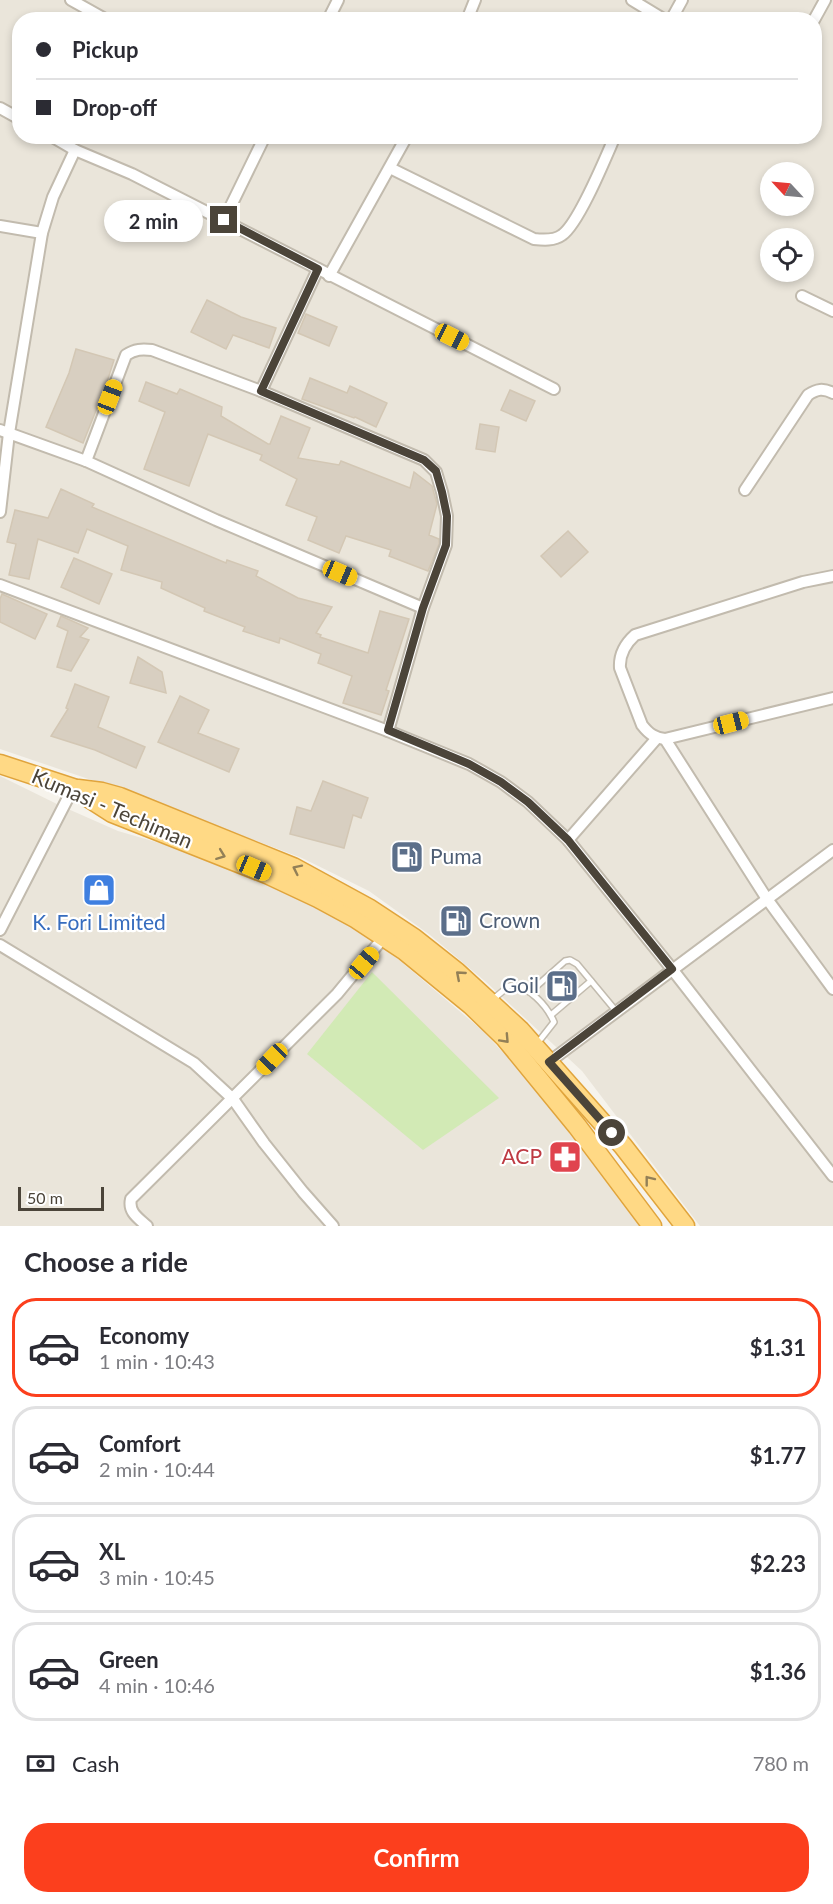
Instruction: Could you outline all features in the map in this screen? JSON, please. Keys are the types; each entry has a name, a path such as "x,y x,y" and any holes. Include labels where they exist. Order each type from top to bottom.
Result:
{"highway":[{"name":"Kumasi - Techiman","path":"0,764 73,788 112,813 223,855 318,898 384,937 436,974 505,1038 570,1117 652,1226"},
{"path":"73,788 120,797 293,867 370,909 414,938 490,1001 535,1046 623,1146 684,1226"}],"street":[{"path":"71,0 93,12"},
{"path":"632,0 652,12"},
{"path":"65,144 132,174 329,276 554,388"},
{"path":"224,220 261,144"},
{"path":"329,276 403,144"},
{"path":"390,168 534,239 547,240 560,237 574,222 611,144"},
{"path":"0,512 4,432 42,232 53,197 75,150"},
{"path":"0,226 42,232"},
{"path":"261,391 318,269"},
{"path":"802,296 833,311"},
{"path":"86,461 126,355 133,350 152,350 261,391 424,460 436,471 442,492 447,516 446,545 423,608 388,730"},
{"path":"745,490 808,395 822,389 833,393"},
{"path":"4,432 86,461 216,520 423,608"},
{"path":"833,576 792,585 635,635 622,650 620,659 620,668 642,725 648,732 661,739 767,899 833,989"},
{"path":"0,585 388,730 469,764 501,782 528,802 568,840 833,1176"},
{"path":"568,840 661,739 833,698"},
{"path":"0,930 73,788"},
{"path":"549,1062 833,850"},
{"path":"147,1226 133,1214 130,1206 131,1199 337,994 384,937"},
{"path":"0,945 194,1064 233,1099 264,1143 333,1226"}],"lane":[{"path":"530,992 568,960 577,964 616,1011"},
{"path":"550,1015 591,981"},
{"path":"490,1001 509,986 520,986 530,992 550,1015 554,1024 535,1046"}],"shaded area":[{"path":"0,0 833,0 833,1226 700,1226 582,1071 486,982 430,935 369,891 302,858 115,788 0,749"},
{"path":"0,776 118,831 204,856 269,883 323,909 379,943 483,1031 537,1089 639,1226 0,1226"}],"green space":[{"path":"372,972 499,1098 423,1150 307,1054"}],"building":[{"path":"207,300 241,317 276,328 269,348 233,335 226,349 191,332"},
{"path":"306,314 337,327 329,346 298,333"},
{"path":"76,349 114,360 83,443 46,427 69,373"},
{"path":"310,378 347,393 350,386 387,403 376,427 355,417 302,399"},
{"path":"146,382 177,394 180,389 222,407 221,416 268,444 270,444 281,416 310,428 298,458 339,465 341,461 410,488 414,472 432,486 437,504 429,535 439,539 439,544 428,571 389,556 391,550 346,536 339,553 308,540 317,517 286,505 297,479 260,460 262,455 208,434 189,486 144,469 165,412 139,401"},
{"path":"510,390 535,401 526,421 501,410"},
{"path":"480,424 499,427 495,452 476,449"},
{"path":"61,489 94,504 92,507 226,563 227,560 258,571 256,576 298,598 332,607 316,633 321,635 320,637 368,653 380,611 409,619 386,690 389,691 381,715 343,703 352,676 318,663 321,654 280,638 279,643 243,631 245,627 204,611 205,608 161,588 162,582 121,570 128,546 87,529 78,553 38,539 29,579 9,575 16,544 7,542 15,510 48,518"},
{"path":"568,531 588,552 561,577 541,556"},
{"path":"74,558 112,574 99,604 61,587"},
{"path":"2,594 47,614 35,639 0,622"},
{"path":"61,616 88,628 80,637 89,640 71,671 57,667 68,631 57,626"},
{"path":"138,657 162,672 166,693 130,683"},
{"path":"75,684 109,697 98,727 145,747 136,768 95,750 51,736 68,709 66,708"},
{"path":"180,696 209,710 198,733 239,749 229,772 158,742"},
{"path":"323,781 368,798 361,818 353,815 344,848 290,834 297,807 311,811"}],"place":[{"name":"Puma","path":"407,857"},
{"name":"K. Fori Limited","path":"99,890"},
{"name":"Crown","path":"456,921"},
{"name":"Goil","path":"562,986"},
{"name":"ACP","path":"565,1157"}],"route":[{"path":"224,220 318,269 261,391 424,460 436,471 447,516 446,545 423,608 388,730 469,764 501,782 528,802 568,840 672,969 549,1062 612,1133"}]}
